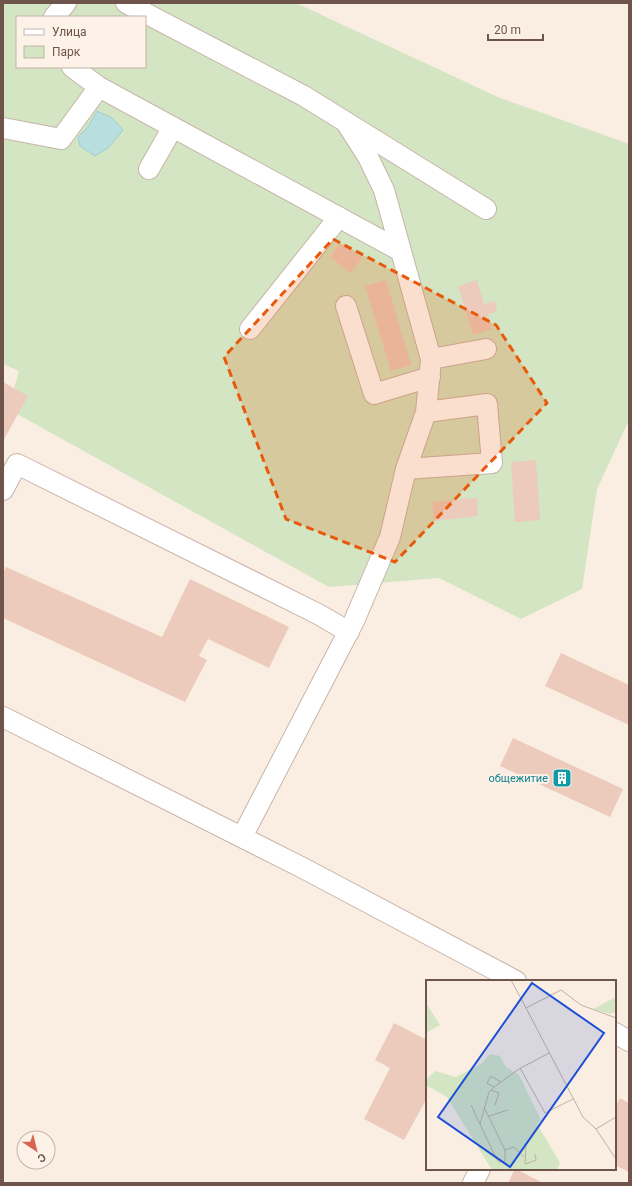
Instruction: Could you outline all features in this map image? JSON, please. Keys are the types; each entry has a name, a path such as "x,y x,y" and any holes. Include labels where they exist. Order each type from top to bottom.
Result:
{"street":[{"path":"55,16 66,3"},
{"path":"126,3 304,96 486,209"},
{"path":"73,68 99,87 399,250"},
{"path":"3,128 60,139 99,87"},
{"path":"242,838 348,632 390,537 406,469 426,412 430,368 384,190 368,157 347,124"},
{"path":"149,169 173,127"},
{"path":"250,329 339,217"},
{"path":"346,306 374,394 430,368 486,349"},
{"path":"406,469 492,463 487,404 426,412"},
{"path":"3,490 17,464 318,614 348,632"},
{"path":"3,717 242,838 514,980"},
{"path":"616,1034 629,1041"},
{"path":"473,1183 480,1170"}],"highlighted area":[{"path":"333,239 496,325 547,403 395,562 286,519 224,357"}],"green space":[{"path":"3,3 296,3 500,98 629,144 629,420 597,489 582,589 521,619 439,578 329,587 8,409 19,371 3,364"}],"water":[{"path":"97,111 112,118 123,130 108,148 95,156 80,146 78,137 88,127"}],"building":[{"path":"340,243 362,258 351,273 330,257"},
{"path":"386,280 411,365 391,371 365,286"},
{"path":"477,280 484,304 495,301 497,311 488,314 492,329 473,335 458,286"},
{"path":"3,382 28,396 3,441"},
{"path":"536,460 540,520 515,522 511,462"},
{"path":"477,498 478,516 434,521 432,502"},
{"path":"6,567 162,637 190,579 289,627 269,668 208,639 199,656 207,660 185,702 3,618 3,574"},
{"path":"561,653 629,685 629,725 545,686"},
{"name":"общежитие","path":"513,738 623,789 610,817 500,766"},
{"path":"394,1023 426,1039 426,1100 404,1140 364,1119 390,1068 375,1060"},
{"path":"620,1098 629,1103 629,1172 616,1166 616,1105"},
{"path":"514,1170 518,1170 543,1183 508,1183"}],"place":[{"name":"общежитие","path":"562,778"}]}
